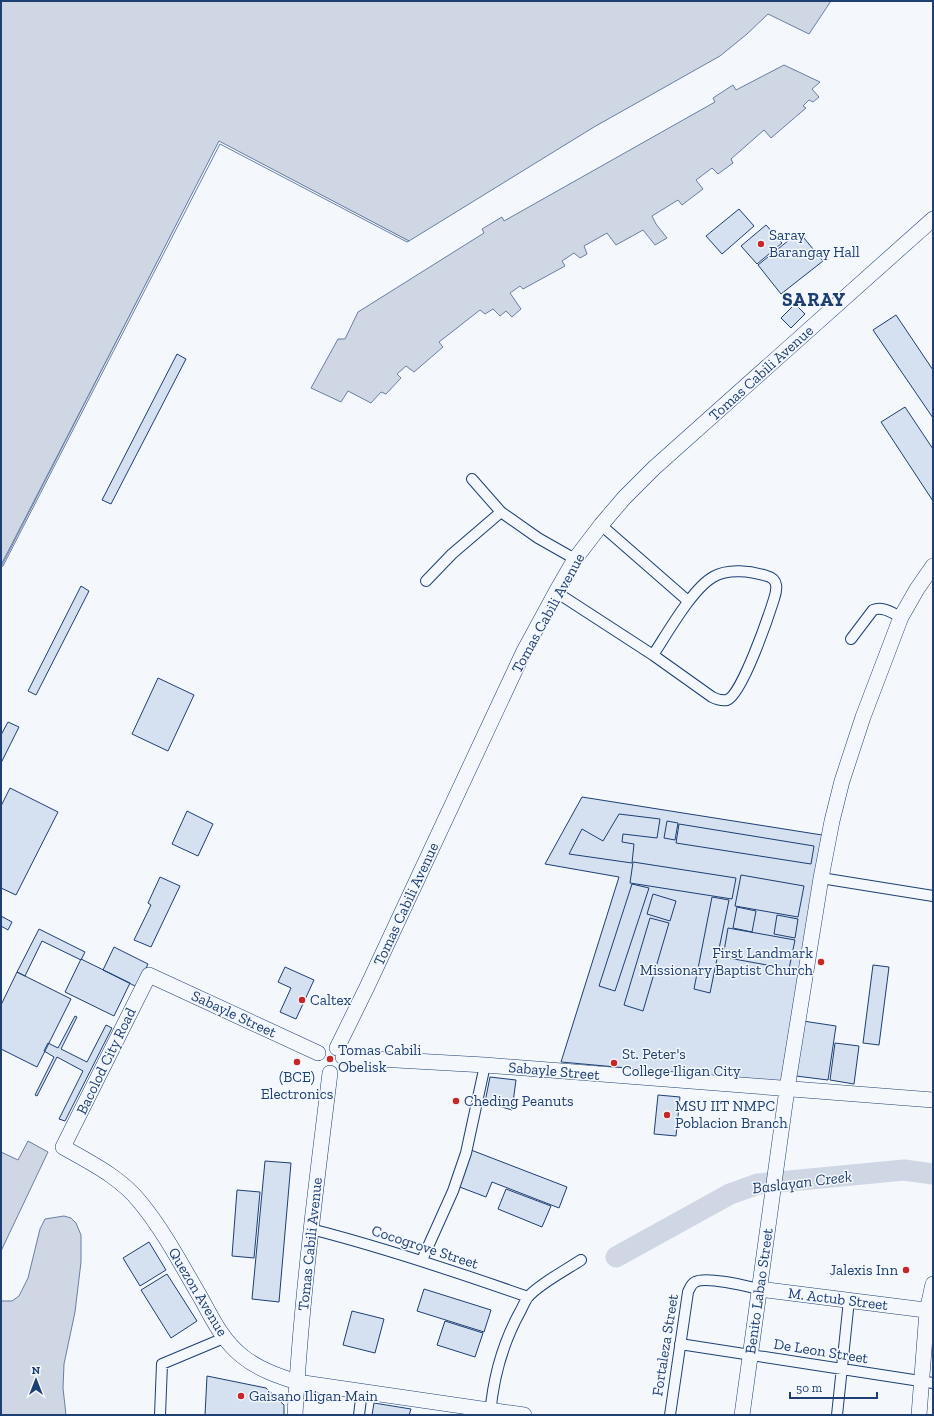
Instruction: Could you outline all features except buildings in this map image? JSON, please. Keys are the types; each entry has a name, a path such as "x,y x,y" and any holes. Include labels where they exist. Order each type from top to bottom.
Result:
{"street":[{"name":"Tomas Cabili Avenue","path":"340,1053 367,987 524,651 575,559 624,498 654,468 933,218"},
{"path":"472,479 502,512 538,538 575,559"},
{"path":"426,581 452,554 502,512"},
{"path":"601,525 688,601"},
{"name":"Benito Labao Street","path":"742,1415 787,1089 821,878 832,821 842,781 863,717 901,617 917,588 933,566"},
{"path":"556,592 653,655 712,697 718,700 727,700 733,696 751,663 777,590 776,583 770,576 753,572 728,572 713,577 688,601 653,655"},
{"path":"851,639 873,610 878,608 884,609 901,617"},
{"path":"821,878 933,896"},
{"name":"Sabayle Street","path":"149,974 318,1053"},
{"name":"Bacolod City Road","path":"63,1147 149,974"},
{"path":"326,1047 340,1053 342,1065 337,1071 330,1073 322,1070 317,1060 318,1053 323,1048 326,1047"},
{"name":"Sabayle Street","path":"340,1053 933,1100"},
{"path":"422,1260 453,1191 466,1153 484,1065"},
{"name":"Tomas Cabili Avenue","path":"295,1415 311,1229 330,1073"},
{"name":"Quezon Avenue","path":"63,1147 109,1173 126,1186 140,1201 165,1237 224,1338 242,1357 267,1372 297,1382 362,1391 490,1413 524,1415"},
{"name":"Cocogrove Street","path":"311,1229 422,1260 528,1297"},
{"path":"490,1413 494,1381 502,1355 510,1334 528,1297 581,1260"},
{"name":"M. Actub Street","path":"695,1281 708,1279 759,1289 930,1311"},
{"name":"Fortaleza Street","path":"670,1415 688,1292 690,1286 695,1281"},
{"path":"919,1415 927,1382 930,1311 933,1284"},
{"path":"837,1415 849,1300"},
{"path":"160,1415 162,1364 224,1338"},
{"name":"De Leon Street","path":"680,1344 927,1382"},
{"path":"359,1415 362,1391"}],"shaded area":[{"path":"1,1 831,1 809,34 768,14 747,34 720,56 594,127 409,241 219,142 1,565"},
{"path":"784,65 820,82 812,89 819,97 813,102 809,100 803,106 806,108 771,138 764,130 731,159 733,163 718,174 712,168 696,180 703,189 682,205 678,200 652,216 656,224 667,238 655,245 643,230 616,245 607,233 584,246 587,254 580,258 574,253 562,261 565,266 523,289 520,286 510,293 521,309 512,317 506,311 500,316 493,309 485,314 480,310 439,342 443,347 414,372 406,366 397,374 401,378 386,394 381,392 371,403 348,391 341,402 311,388 338,339 345,339 358,312 484,233 482,229 502,217 504,221 715,102 713,98 733,85 736,90"},
{"path":"28,1141 48,1152 1,1251 1,1152 18,1160"},
{"path":"64,1216 71,1218 76,1223 81,1235 81,1262 75,1312 64,1364 63,1388 66,1415 1,1415 1,1301 12,1301 19,1296 28,1278 40,1229 45,1219"}],"pier":[{"path":"219,141 409,241 407,242 220,144 3,566 1,567"}],"waterway":[{"name":"Baslayan Creek","path":"616,1257 730,1194 758,1184 904,1170 933,1174"}],"place":[{"name":"Saray Barangay Hall","path":"761,244"},
{"name":"First Landmark Missionary Baptist Church","path":"821,962"},
{"name":"Caltex","path":"302,1000"},
{"name":"Tomas Cabili Obelisk","path":"330,1059"},
{"name":"(BCE) Electronics","path":"297,1062"},
{"name":"St. Peter's College Iligan City","path":"614,1063"},
{"name":"Cheding Peanuts","path":"456,1101"},
{"name":"MSU IIT NMPC Poblacion Branch","path":"667,1115"},
{"name":"Jalexis Inn","path":"906,1270"},
{"name":"Gaisano Iligan Main","path":"241,1396"}],"district":[{"name":"SARAY","path":"814,299"}]}
